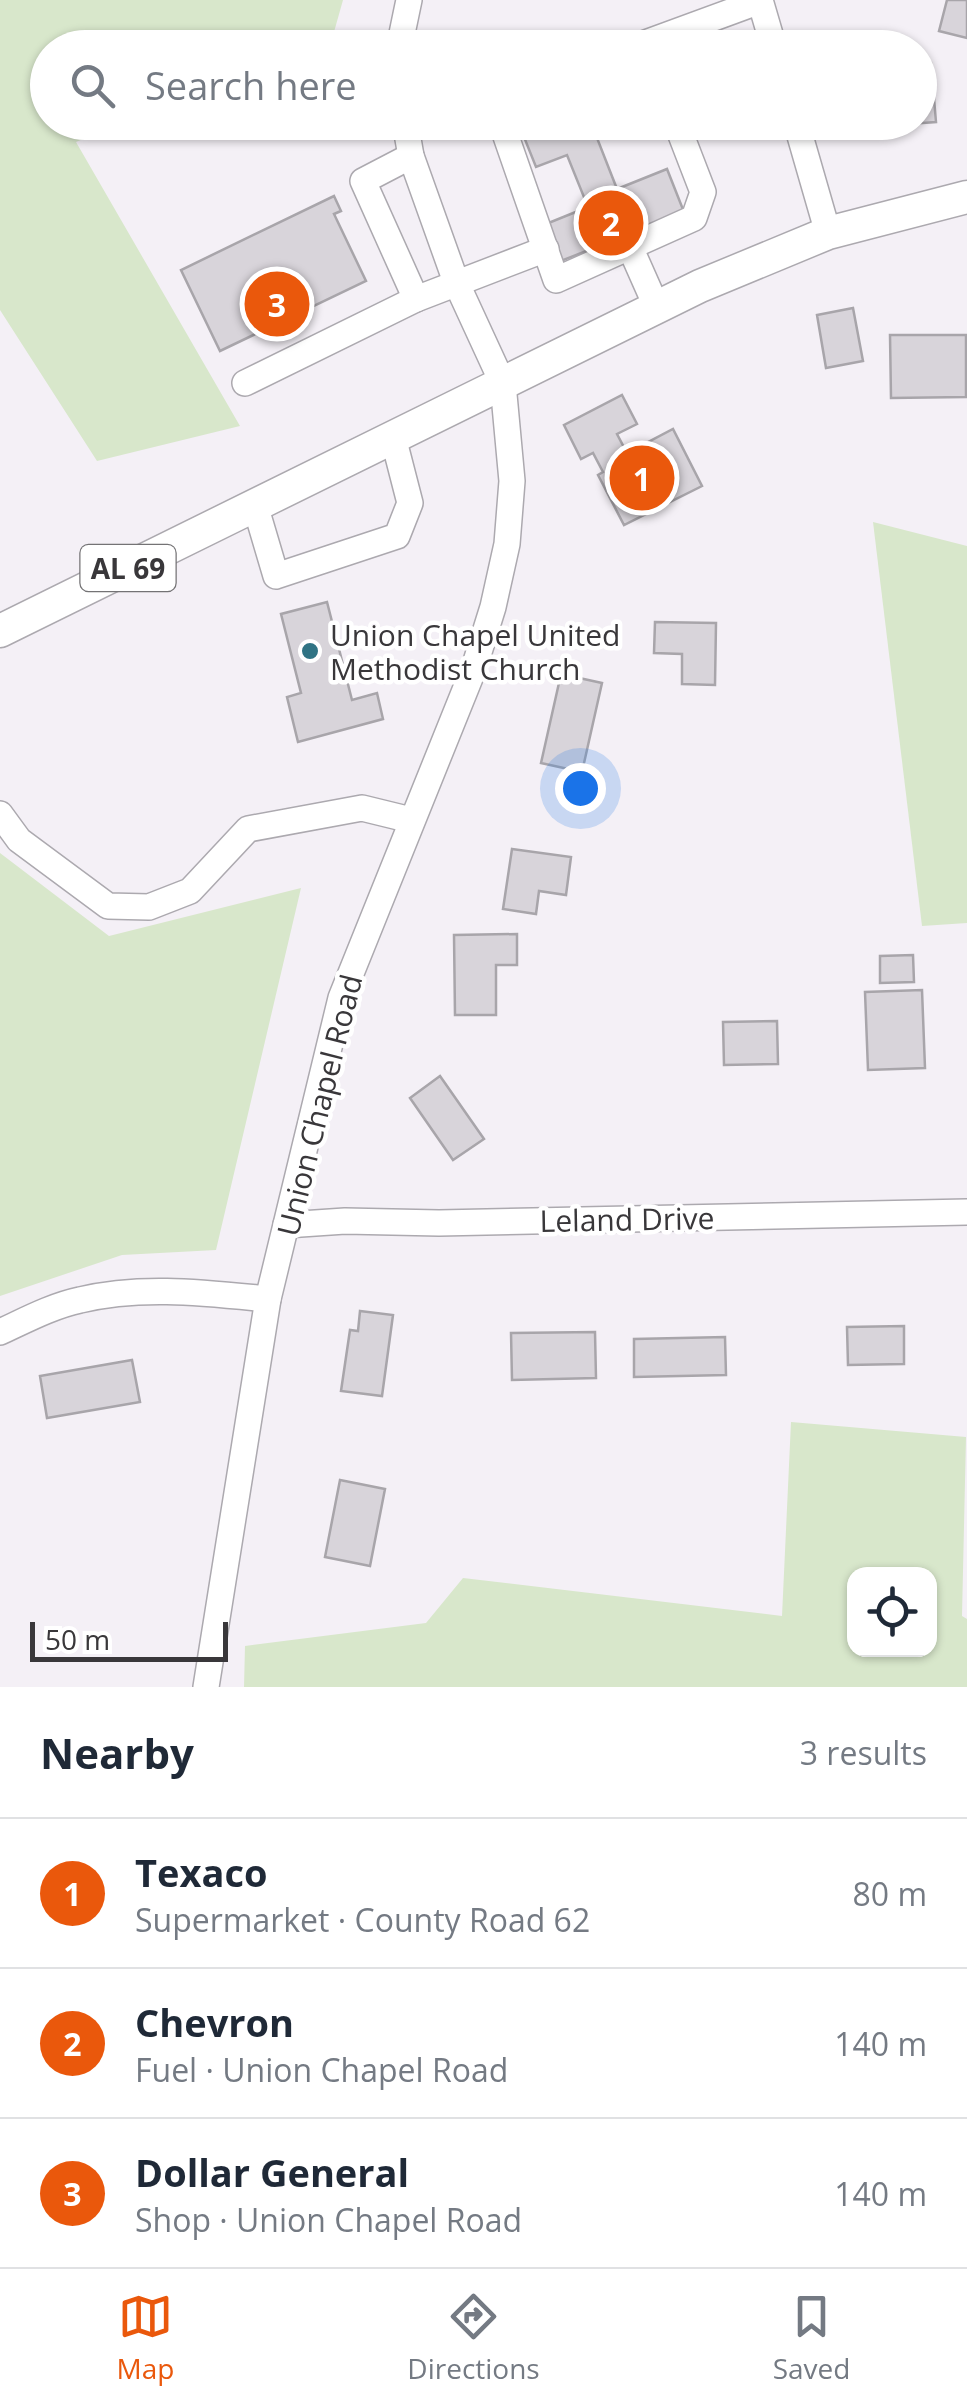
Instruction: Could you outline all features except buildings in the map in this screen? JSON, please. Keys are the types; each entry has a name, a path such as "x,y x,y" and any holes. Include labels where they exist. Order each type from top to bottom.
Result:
{"main road":[{"name":"AL 69","path":"0,631 787,248 828,233 967,197"}],"street":[{"path":"403,30 409,0"},
{"path":"682,30 760,0 769,30"},
{"path":"408,140 456,282 504,384"},
{"path":"508,140 556,280 694,218 704,192 683,140"},
{"path":"801,140 828,233"},
{"path":"410,156 363,180 416,299"},
{"path":"630,247 657,308"},
{"path":"245,383 416,299 546,250"},
{"name":"Union Chapel Road","path":"206,1687 268,1300 341,998 474,668 493,606 507,544 512,481 504,384"},
{"path":"256,504 276,576 397,536 410,503 393,437"},
{"path":"0,814 19,840 108,906 150,906 190,892 248,829 362,808 411,820"},
{"name":"Leland Drive","path":"286,1225 967,1212"},
{"path":"0,1332 48,1309 112,1294 208,1294 268,1300"}],"green space":[{"path":"0,0 343,0 335,30 30,30 30,140 81,140 76,142 240,426 97,461 0,310"},
{"path":"873,522 967,546 967,923 922,926"},
{"path":"0,853 109,936 301,888 216,1250 122,1255 0,1296"},
{"path":"791,1422 966,1437 962,1616 967,1619 967,1687 244,1687 245,1646 426,1623 463,1578 782,1616"}],"place":[{"name":"Chevron","path":"611,223"},
{"name":"Dollar General","path":"277,304"},
{"name":"Texaco","path":"642,478"},
{"name":"Union Chapel United Methodist Church","path":"310,651"}]}
